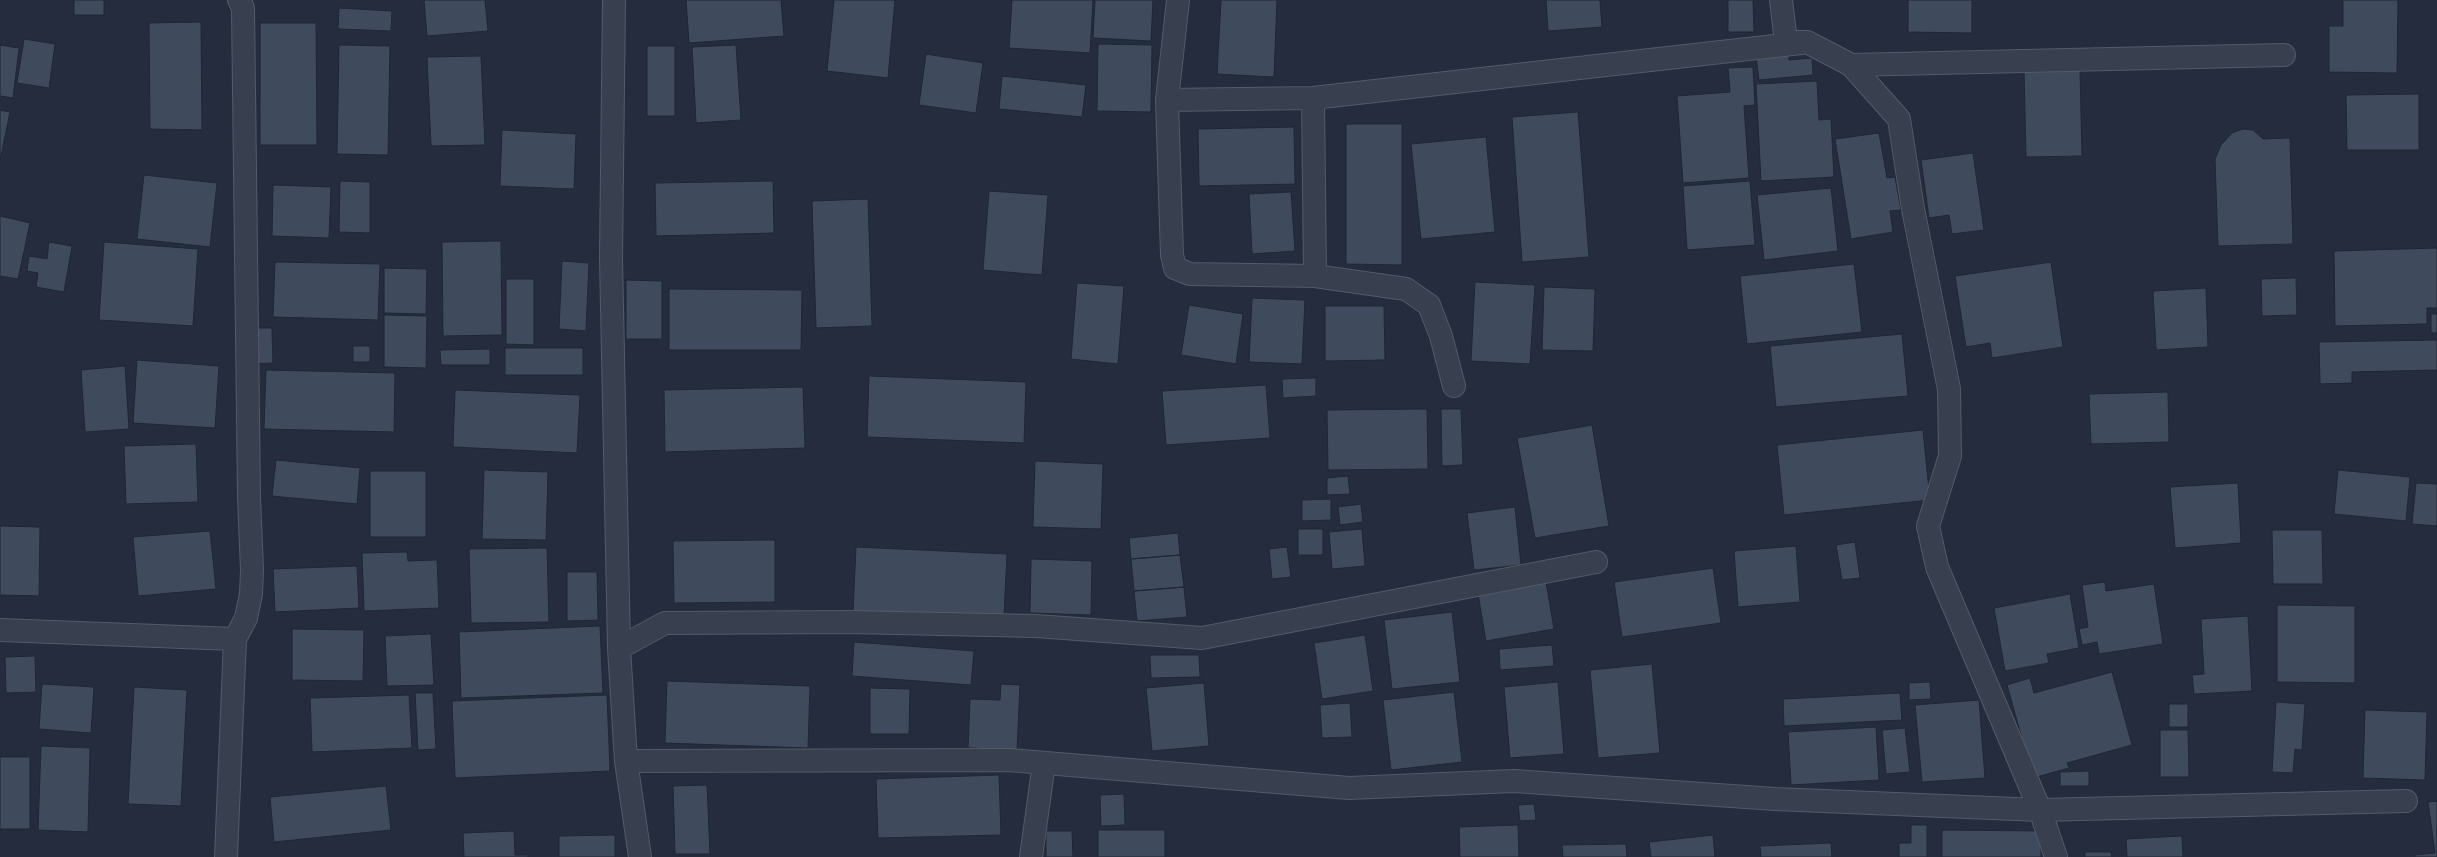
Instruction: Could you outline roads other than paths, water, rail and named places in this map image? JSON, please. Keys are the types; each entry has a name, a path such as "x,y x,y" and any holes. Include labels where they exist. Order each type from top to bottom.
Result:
{"street":[{"path":"614,0 611,258 619,648 626,761 640,857"},
{"path":"1178,0 1167,100 1172,255 1175,268 1190,274 1315,276 1406,288 1429,304 1441,336 1454,386"},
{"path":"1781,0 1786,42 1807,42 1851,65 1899,118 1913,209 1949,389 1950,456 1928,526 1937,567 2040,810 2056,857"},
{"path":"226,857 235,639 246,618 251,594 252,570 249,497 241,4"},
{"path":"1167,100 1313,98 1807,42"},
{"path":"1851,65 2284,56"},
{"path":"1313,98 1315,276"},
{"path":"619,648 665,623 849,622 1036,626 1202,638 1596,562"},
{"path":"0,630 235,639"},
{"path":"626,761 911,759 1009,760 1349,788 1514,781 1775,799 2040,810 2406,801"},
{"path":"1031,857 1044,763"}]}
